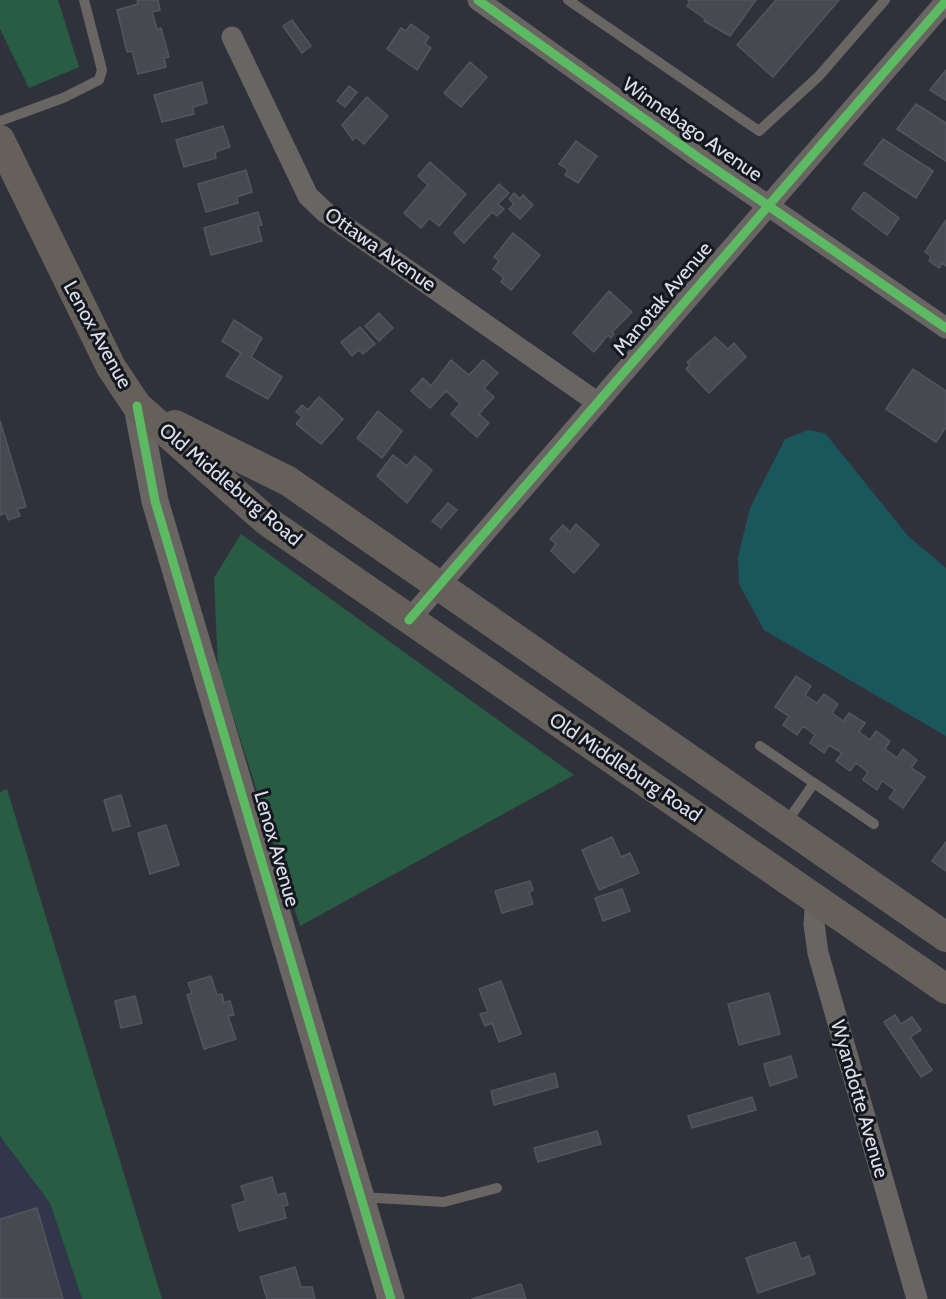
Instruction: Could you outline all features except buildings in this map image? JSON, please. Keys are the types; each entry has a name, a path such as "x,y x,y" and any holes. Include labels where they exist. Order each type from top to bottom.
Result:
{"main road":[{"name":"Lenox Avenue","path":"2,152 111,366 137,406"},
{"name":"Old Middleburg Road","path":"137,406 288,482 946,937"},
{"name":"Old Middleburg Road","path":"137,406 267,521 816,897 946,989"},
{"path":"816,897 818,848"}],"street":[{"name":"Winnebago Avenue","path":"478,0 946,328"},
{"name":"Manotak Avenue","path":"409,620 768,205 944,9"},
{"name":"Ottawa Avenue","path":"232,37 308,196 335,220 598,403"},
{"name":"Lenox Avenue","path":"137,406 155,501 391,1299"},
{"name":"Wyandotte Avenue","path":"816,897 814,924 818,953 917,1299"}],"lane":[{"path":"0,121 63,98 99,80 102,70 84,0"},
{"path":"568,0 759,131 819,76 885,0"},
{"path":"760,746 874,824"},
{"path":"784,825 814,783"},
{"path":"360,1197 444,1202 497,1188"}],"shaded area":[{"path":"808,430 825,433 908,536 946,568 946,736 764,630 739,584 738,557 750,508 785,439"},
{"path":"0,1136 50,1203 82,1299 0,1299"}],"green space":[{"path":"0,0 58,0 79,67 29,88 0,29"},
{"path":"241,534 574,775 300,926 218,669 214,578"},
{"path":"7,789 162,1299 82,1299 50,1203 0,1136 0,792"}],"cycle path":[{"path":"478,0 696,156 946,328"},
{"path":"409,620 946,1"},
{"path":"137,406 155,501 391,1299"}]}
